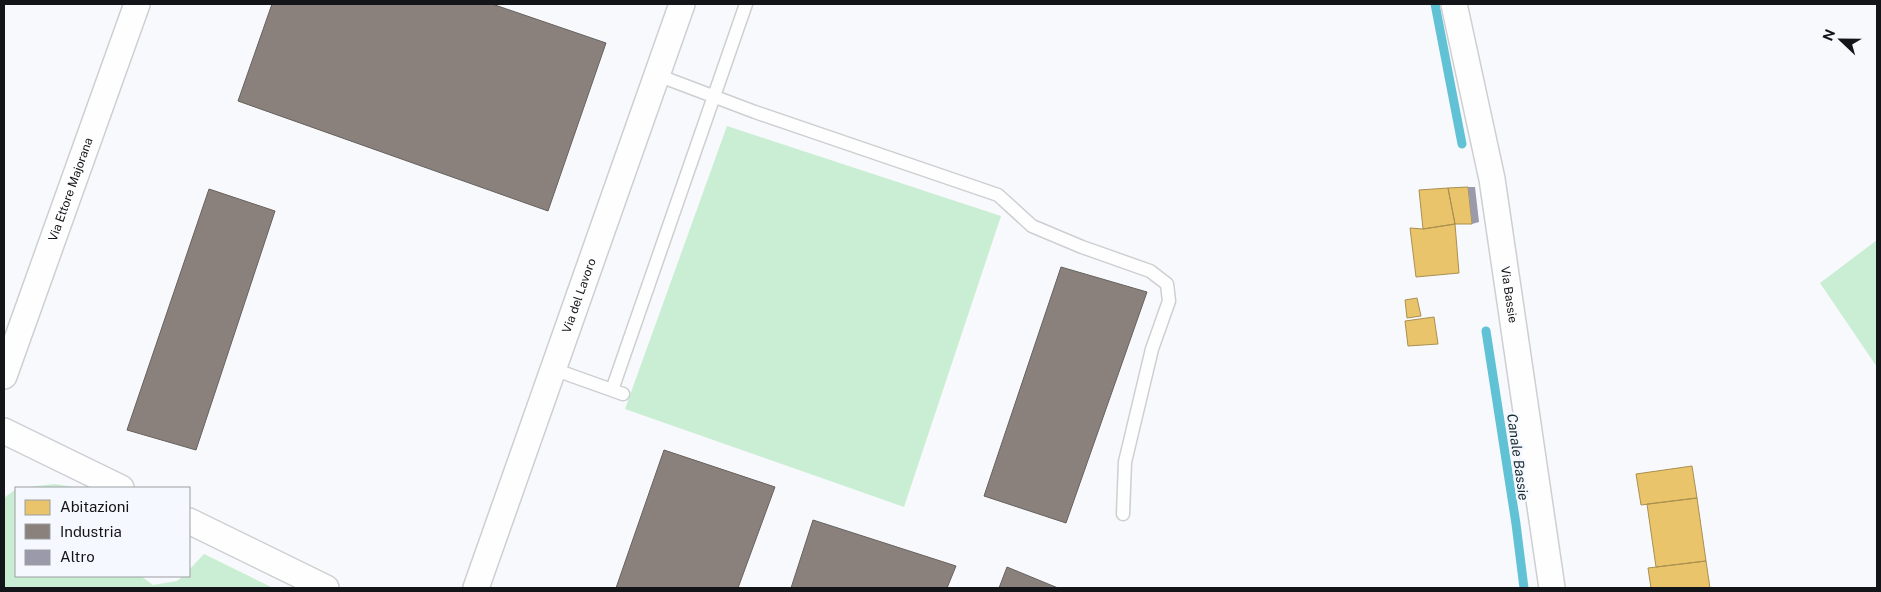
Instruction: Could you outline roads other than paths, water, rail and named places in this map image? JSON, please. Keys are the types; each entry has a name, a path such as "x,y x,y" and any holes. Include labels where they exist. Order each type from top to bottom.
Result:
{"street":[{"name":"Via Ettore Majorana","path":"4,376 137,4"},
{"name":"Via del Lavoro","path":"476,588 682,4"},
{"name":"Via Bassie","path":"1454,4 1492,179 1552,588"},
{"path":"4,431 119,487"},
{"path":"190,521 326,588"}],"lane":[{"path":"553,369 617,392 714,95 746,4"},
{"path":"657,75 755,112 998,195 1032,226 1082,247 1150,271 1167,284 1169,301 1152,349 1125,462 1123,514"}],"waterway":[{"name":"Canale Bassie","path":"1435,4 1462,144"},
{"name":"Canale Bassie","path":"1486,331 1524,588"}]}
